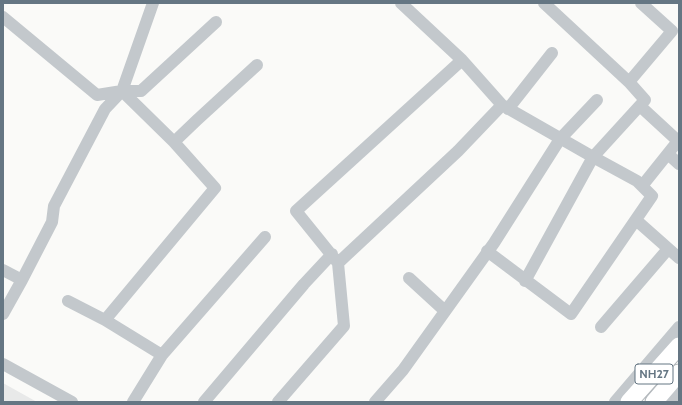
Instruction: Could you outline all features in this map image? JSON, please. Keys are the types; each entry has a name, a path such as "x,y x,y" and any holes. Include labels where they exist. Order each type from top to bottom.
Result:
{"highway":[{"name":"NH27","path":"629,402 679,346"},
{"name":"NH27","path":"654,402 679,373"}],"street":[{"path":"401,3 462,60 505,107 637,181 652,196 572,314 525,281 487,251"},
{"path":"525,281 594,158 645,100 629,82 544,3"},
{"path":"629,82 672,31 641,3"},
{"path":"3,314 52,222 54,206 105,109 122,91 149,5"},
{"path":"3,17 97,94 122,91 141,91 216,22"},
{"path":"204,402 304,284 335,259 458,151 505,107 552,53"},
{"path":"278,402 344,326 335,259 296,211 462,60"},
{"path":"174,142 257,65"},
{"path":"105,320 215,188 174,142 122,91"},
{"path":"375,402 403,370 445,311 487,251 560,139 597,100"},
{"path":"640,106 678,141 642,186"},
{"path":"668,154 679,164"},
{"path":"636,220 679,258"},
{"path":"133,402 162,355 265,237"},
{"path":"600,327 668,249"},
{"path":"3,270 22,280"},
{"path":"409,278 445,311"},
{"path":"68,301 105,320 162,355"},
{"path":"615,402 679,327"},
{"path":"3,364 72,402"},
{"path":"672,402 679,394"}],"shaded area":[{"path":"3,383 37,402 3,402"}]}
